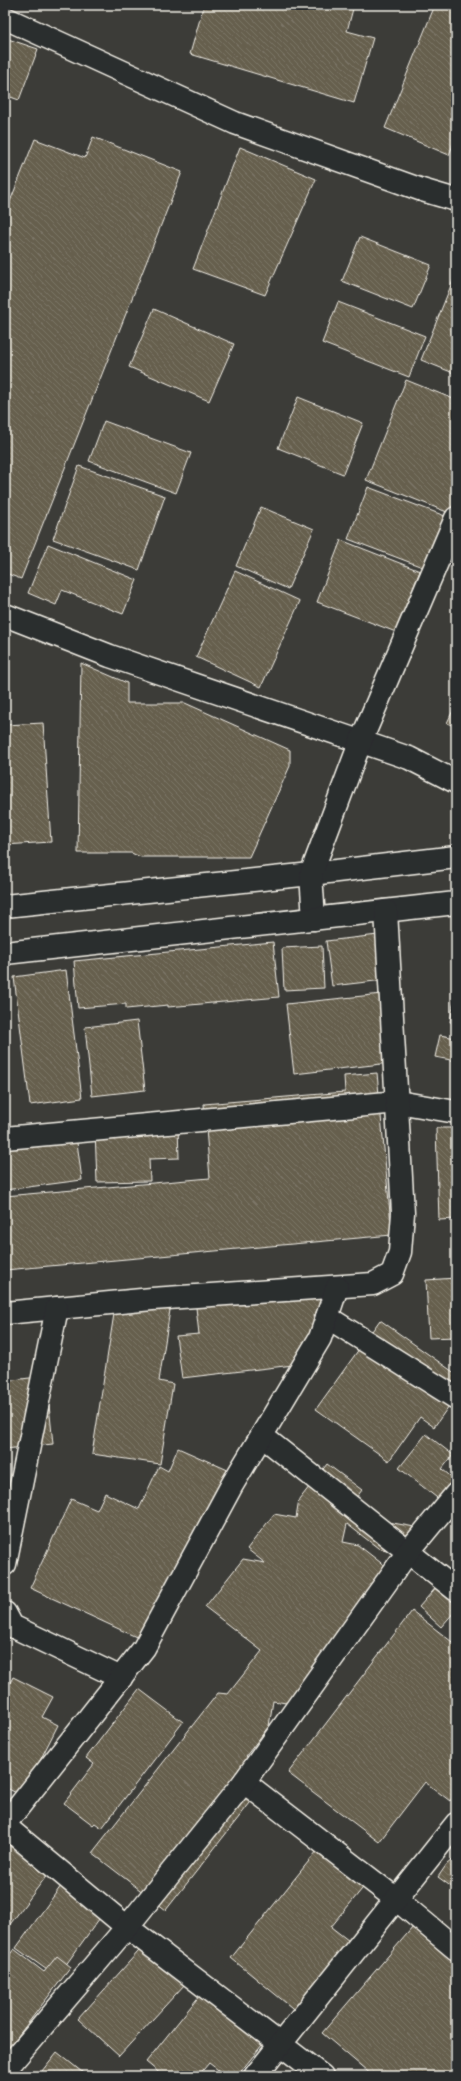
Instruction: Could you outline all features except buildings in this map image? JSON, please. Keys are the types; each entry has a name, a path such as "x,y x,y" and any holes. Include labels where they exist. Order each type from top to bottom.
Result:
{"street":[{"path":"5,18 234,123 422,190 456,200"},
{"path":"314,919 311,874 360,743 456,518"},
{"path":"5,616 110,656 360,743 409,758 456,782"},
{"path":"5,906 311,874 456,857"},
{"path":"5,953 456,903"},
{"path":"5,1313 152,1299 373,1284 392,1274 400,1252 403,1213 398,1102 386,911"},
{"path":"5,1138 398,1102 456,1112"},
{"path":"322,2076 127,1926 5,1825 144,1648 232,1485 320,1338 337,1287"},
{"path":"5,1564 14,1480 57,1308"},
{"path":"327,1317 456,1398"},
{"path":"262,1436 456,1590"},
{"path":"5,2070 127,1926 244,1782 408,1552 456,1494"},
{"path":"5,1613 12,1626 121,1678"},
{"path":"244,1782 396,1899 456,1949"},
{"path":"255,2076 279,2043 456,1824"}]}
